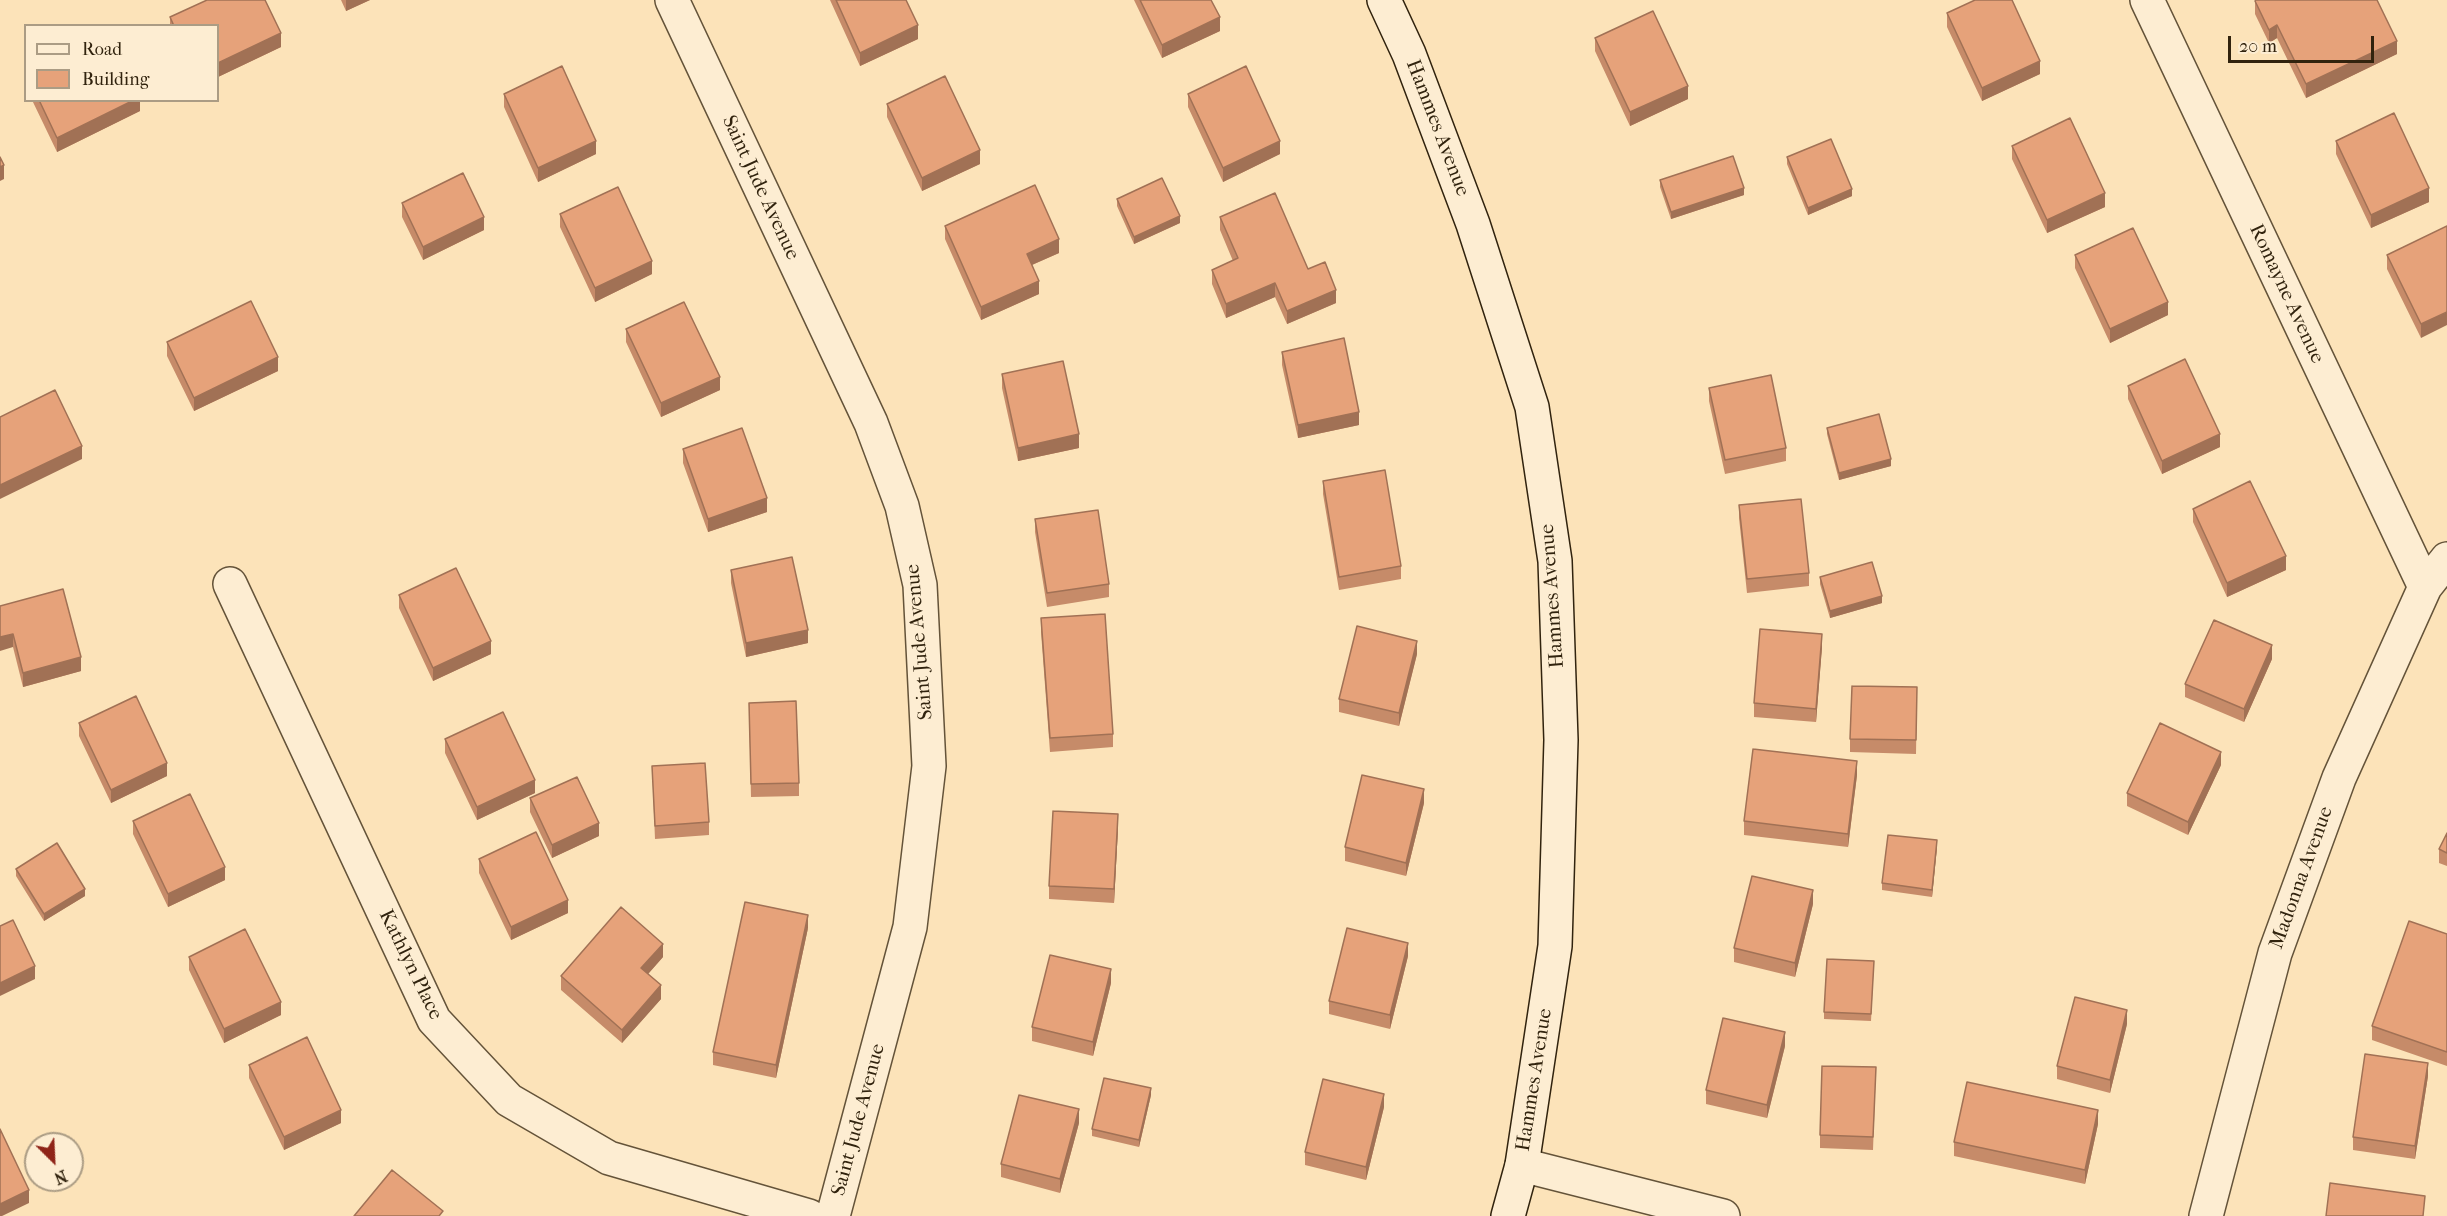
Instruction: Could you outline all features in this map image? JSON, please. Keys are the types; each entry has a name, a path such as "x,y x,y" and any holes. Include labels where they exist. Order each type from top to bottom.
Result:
{"street":[{"name":"Saint Jude Avenue","path":"672,0 871,423 902,506 920,585 929,766 910,927 833,1216"},
{"name":"Hammes Avenue","path":"1384,0 1409,54 1473,224 1532,407 1555,561 1560,740 1556,946 1522,1165 1508,1216"},
{"name":"Romayne Avenue","path":"2147,0 2425,587"},
{"name":"Madonna Avenue","path":"2206,1216 2275,953 2339,778 2425,587 2447,559"},
{"name":"Kathlyn Place","path":"230,584 434,1020 509,1100 609,1158 809,1216"},
{"path":"1522,1165 1723,1216"}],"building":[{"path":"207,0 265,0 281,33 219,63 219,24 173,24 170,17"},
{"path":"836,0 906,0 918,25 860,53"},
{"path":"1140,0 1211,0 1220,17 1162,45"},
{"path":"1975,0 2012,0 2040,61 1982,88 1947,13"},
{"path":"2256,0 2377,0 2397,41 2306,84 2277,25 2269,30"},
{"path":"1653,11 1688,86 1630,112 1595,38"},
{"path":"562,66 596,141 538,168 504,94"},
{"path":"1246,66 1280,141 1223,168 1188,94"},
{"path":"945,76 980,150 922,178 887,104"},
{"path":"40,102 130,102 57,138"},
{"path":"2394,113 2429,188 2371,215 2336,141"},
{"path":"2070,118 2105,193 2047,220 2012,146"},
{"path":"1831,139 1852,189 1808,208 1787,157"},
{"path":"1733,156 1744,188 1671,212 1660,180"},
{"path":"463,173 484,217 423,247 402,203"},
{"path":"1162,178 1180,216 1134,237 1117,199"},
{"path":"1035,185 1059,239 1027,254 1039,281 981,307 945,226"},
{"path":"618,187 652,261 595,288 560,214"},
{"path":"1275,193 1308,269 1325,262 1336,290 1287,311 1275,283 1226,304 1212,270 1238,258 1220,217"},
{"path":"2447,226 2447,312 2421,324 2387,255"},
{"path":"2133,228 2168,302 2110,329 2075,255"},
{"path":"251,301 278,357 194,398 167,342"},
{"path":"684,302 720,377 661,403 626,329"},
{"path":"1344,338 1359,412 1298,425 1282,352"},
{"path":"2185,359 2220,434 2162,461 2128,386"},
{"path":"1063,361 1079,434 1018,448 1002,374"},
{"path":"1771,375 1786,448 1725,460 1709,388"},
{"path":"55,390 82,446 0,485 0,417"},
{"path":"1879,414 1891,459 1839,473 1827,428"},
{"path":"742,428 767,498 708,519 683,449"},
{"path":"1385,470 1401,566 1339,577 1323,481"},
{"path":"2250,481 2286,556 2227,583 2193,509"},
{"path":"1801,499 1809,573 1747,579 1739,505"},
{"path":"1098,510 1109,584 1047,593 1035,519"},
{"path":"792,557 808,630 746,643 731,570"},
{"path":"1872,562 1882,596 1830,611 1820,577"},
{"path":"456,568 491,641 433,668 399,595"},
{"path":"63,589 81,657 23,673 13,634 0,637 0,606"},
{"path":"1105,614 1113,734 1050,738 1041,618"},
{"path":"2214,620 2272,645 2244,709 2185,684"},
{"path":"1357,626 1417,641 1399,713 1339,699"},
{"path":"1760,629 1822,634 1816,709 1754,703"},
{"path":"1852,686 1917,687 1916,740 1850,739"},
{"path":"136,696 167,763 111,790 79,723"},
{"path":"796,701 799,783 751,784 749,703"},
{"path":"503,712 535,780 477,807 445,739"},
{"path":"2160,723 2221,752 2188,822 2127,793"},
{"path":"1753,749 1857,761 1848,834 1744,821"},
{"path":"705,763 709,822 655,826 652,766"},
{"path":"1362,775 1424,789 1406,863 1345,847"},
{"path":"577,777 599,823 552,845 530,798"},
{"path":"190,794 225,867 168,894 133,821"},
{"path":"1053,811 1118,814 1114,889 1049,886"},
{"path":"536,832 568,900 511,927 479,859"},
{"path":"2447,833 2447,853 2439,849"},
{"path":"1888,835 1937,840 1932,890 1882,883"},
{"path":"57,843 85,889 44,914 16,869"},
{"path":"1752,876 1813,890 1795,963 1734,948"},
{"path":"745,902 808,915 776,1065 713,1052"},
{"path":"621,907 663,944 641,968 661,985 622,1030 561,976"},
{"path":"13,920 35,966 0,983 0,926"},
{"path":"2409,921 2447,934 2447,1052 2372,1026"},
{"path":"1347,928 1408,943 1390,1015 1329,1001"},
{"path":"245,929 281,1002 224,1029 189,957"},
{"path":"1050,955 1111,969 1093,1042 1032,1027"},
{"path":"1827,959 1874,961 1871,1014 1824,1012"},
{"path":"2075,997 2127,1010 2110,1080 2057,1066"},
{"path":"1723,1018 1785,1032 1767,1105 1706,1090"},
{"path":"307,1037 341,1110 284,1137 249,1065"},
{"path":"2365,1054 2428,1063 2415,1146 2353,1137"},
{"path":"1822,1066 1876,1067 1873,1137 1820,1135"},
{"path":"1104,1078 1151,1088 1139,1140 1092,1129"},
{"path":"1323,1079 1384,1094 1366,1167 1305,1152"},
{"path":"1967,1082 2098,1110 2085,1170 1954,1142"},
{"path":"1019,1095 1079,1109 1060,1179 1001,1164"},
{"path":"0,1129 24,1179 25,1192 0,1204"},
{"path":"392,1170 443,1211 439,1216 354,1216"},
{"path":"2330,1183 2425,1196 2423,1216 2326,1216"}]}
